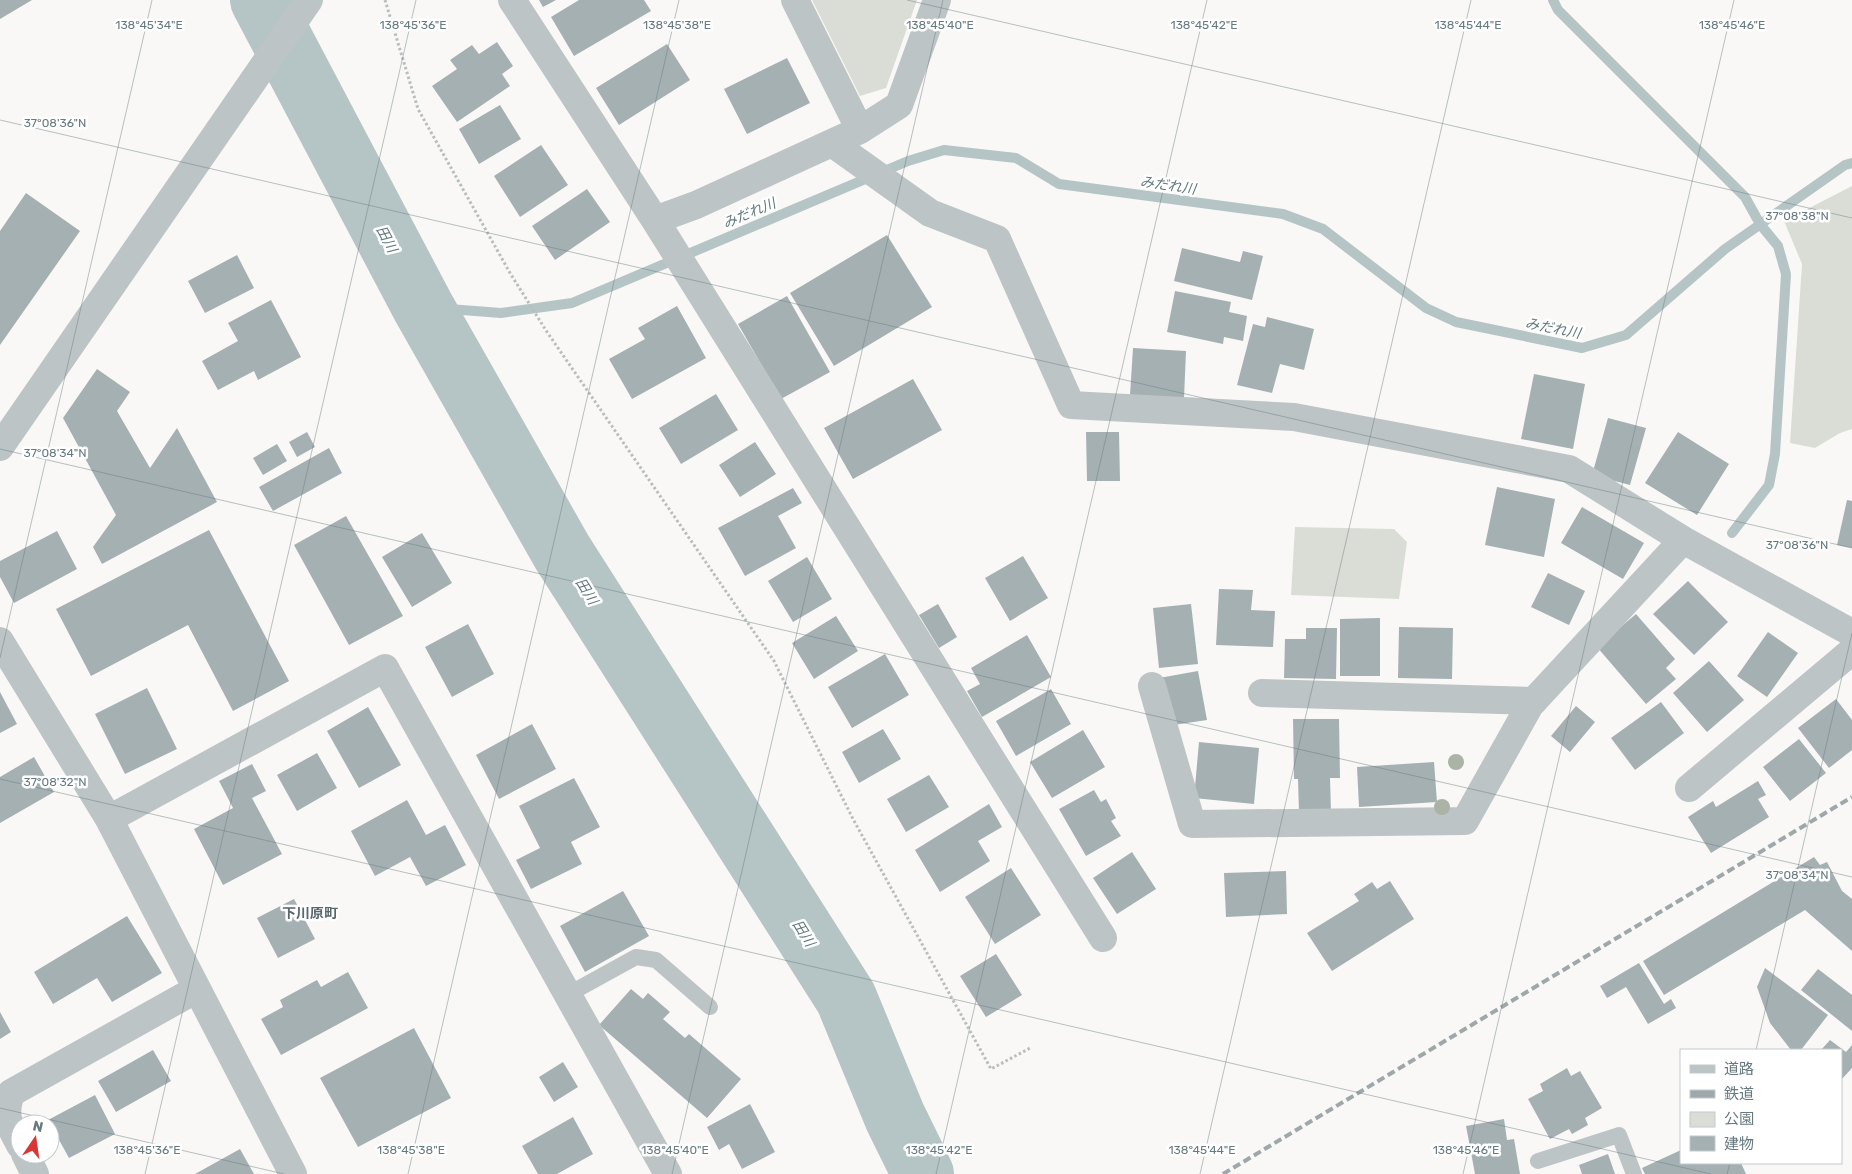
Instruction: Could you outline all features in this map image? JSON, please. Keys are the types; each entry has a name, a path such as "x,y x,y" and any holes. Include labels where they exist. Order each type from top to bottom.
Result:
{"street":[{"path":"0,447 228,114 309,0"},
{"path":"512,0 655,220 1103,938"},
{"path":"795,0 860,130"},
{"path":"655,220 696,206 860,130 899,105 937,0"},
{"path":"832,143 930,213 997,240 1071,405 1294,417 1569,469 1683,540 1852,633"},
{"path":"1152,686 1192,824 1465,821 1534,701 1683,540"},
{"path":"0,641 109,819 293,1174"},
{"path":"1689,788 1852,651"},
{"path":"109,819 385,668 668,1174"},
{"path":"1262,693 1534,701"},
{"path":"10,1127 6,1108 11,1093 197,989"}],"lane":[{"path":"568,996 636,957 656,960 710,1007"},
{"path":"1538,1161 1619,1135 1634,1174"}],"path":[{"path":"385,0 418,109 510,273 547,332 774,661 853,819 990,1069 1032,1047"}],"green space":[{"path":"812,0 917,0 886,88 860,96"},
{"path":"1852,186 1852,429 1840,433 1815,448 1790,443 1802,264 1784,221"},
{"path":"1295,527 1394,529 1407,542 1399,599 1291,595"}],"building":[{"path":"0,0 32,0 0,19"},
{"path":"539,0 556,0 543,7"},
{"path":"579,0 644,0 651,11 574,56 551,17"},
{"path":"497,42 513,66 502,74 510,86 457,122 432,86 457,69 450,60 472,45 479,54"},
{"path":"667,44 690,80 619,125 596,88"},
{"path":"787,58 810,103 747,134 724,89"},
{"path":"500,105 521,139 479,164 459,129"},
{"path":"541,145 568,185 520,217 494,176"},
{"path":"587,189 610,222 555,260 532,226"},
{"path":"26,193 80,231 0,345 0,231"},
{"path":"887,235 932,307 834,366 790,293"},
{"path":"1182,248 1240,262 1243,251 1263,256 1252,300 1174,281"},
{"path":"237,255 254,288 205,313 188,281"},
{"path":"1175,291 1231,302 1229,312 1247,316 1243,341 1224,337 1223,344 1167,332"},
{"path":"787,296 830,372 781,399 738,324"},
{"path":"271,300 301,357 258,380 254,371 218,390 202,361 238,341 228,323"},
{"path":"677,306 706,358 632,399 609,359 645,339 638,328"},
{"path":"1267,317 1314,329 1304,370 1280,364 1272,393 1237,385 1253,324 1265,327"},
{"path":"1133,348 1186,351 1184,398 1130,395"},
{"path":"97,369 130,392 117,411 150,468 177,428 217,502 102,564 93,547 116,515 63,418"},
{"path":"1534,374 1585,384 1573,449 1521,439"},
{"path":"913,379 942,430 853,479 824,428"},
{"path":"716,394 738,430 681,464 659,428"},
{"path":"1608,418 1646,428 1630,485 1592,475"},
{"path":"307,432 315,447 297,457 289,442"},
{"path":"1086,432 1119,432 1120,481 1087,481"},
{"path":"1678,432 1729,464 1697,515 1645,483"},
{"path":"755,442 776,474 740,497 719,465"},
{"path":"277,444 287,461 263,475 253,458"},
{"path":"329,448 342,473 273,511 259,487"},
{"path":"1497,487 1555,499 1544,557 1485,545"},
{"path":"793,488 802,503 778,516 796,548 745,576 718,528"},
{"path":"1847,500 1852,501 1852,548 1837,545"},
{"path":"1582,507 1644,543 1623,579 1561,543"},
{"path":"346,516 403,616 349,645 294,545"},
{"path":"209,530 289,681 233,711 188,625 91,676 56,609"},
{"path":"57,531 77,569 14,603 0,577 0,561"},
{"path":"422,533 452,583 412,607 382,557"},
{"path":"1023,556 1048,598 1010,621 985,578"},
{"path":"807,557 832,599 793,622 768,581"},
{"path":"1548,573 1585,591 1569,625 1531,607"},
{"path":"1688,581 1728,622 1694,655 1653,614"},
{"path":"1219,589 1253,590 1251,610 1275,611 1273,647 1216,645"},
{"path":"938,604 957,637 939,648 919,615"},
{"path":"1191,604 1198,664 1159,668 1153,608"},
{"path":"1636,614 1675,659 1666,668 1676,679 1646,704 1597,647"},
{"path":"836,616 858,651 814,679 792,643"},
{"path":"1380,618 1380,676 1340,676 1340,619"},
{"path":"468,624 494,674 452,697 425,647"},
{"path":"1399,627 1453,628 1452,679 1398,678"},
{"path":"1306,628 1337,628 1336,679 1284,678 1285,639 1306,639"},
{"path":"1768,632 1798,653 1767,697 1737,676"},
{"path":"1027,635 1051,677 982,717 967,691 980,684 971,668"},
{"path":"885,654 909,695 852,728 828,687"},
{"path":"1709,661 1744,700 1707,732 1673,693"},
{"path":"1198,671 1207,720 1167,726 1159,678"},
{"path":"147,688 177,749 125,774 95,714"},
{"path":"1051,689 1071,724 1016,756 996,721"},
{"path":"0,692 17,724 0,733"},
{"path":"1836,699 1852,720 1852,750 1829,768 1798,728"},
{"path":"1661,702 1684,733 1635,770 1611,738"},
{"path":"1576,706 1595,722 1570,752 1551,736"},
{"path":"368,707 401,765 359,788 327,731"},
{"path":"1293,719 1339,719 1340,778 1330,778 1331,812 1299,813 1298,779 1294,779"},
{"path":"532,724 556,769 499,799 476,755"},
{"path":"883,729 901,759 859,783 842,752"},
{"path":"1083,730 1105,767 1052,798 1030,762"},
{"path":"1799,739 1826,773 1790,801 1763,767"},
{"path":"1199,742 1259,748 1254,804 1194,798"},
{"path":"317,753 337,788 297,811 277,775"},
{"path":"34,757 54,792 0,823 0,777"},
{"path":"1434,762 1437,802 1359,807 1357,767"},
{"path":"252,764 266,791 252,798 282,854 223,885 194,829 233,808 219,781"},
{"path":"929,775 949,807 906,832 887,799"},
{"path":"574,778 600,827 571,842 582,864 531,889 516,860 540,848 519,806"},
{"path":"1758,781 1766,795 1758,799 1769,817 1711,853 1688,817 1713,801 1716,807"},
{"path":"1094,790 1101,802 1106,799 1116,818 1111,821 1121,836 1086,856 1059,809"},
{"path":"407,800 426,835 445,825 466,865 426,886 410,857 375,876 351,831"},
{"path":"989,804 1002,827 978,841 990,861 940,892 915,850"},
{"path":"1132,852 1156,889 1117,914 1093,878"},
{"path":"1814,857 1820,865 1827,862 1842,891 1852,899 1852,951 1805,910 1664,995 1643,961"},
{"path":"1011,868 1041,915 995,944 965,897"},
{"path":"1286,871 1287,914 1226,917 1224,873"},
{"path":"1390,881 1414,919 1332,971 1307,933 1359,901 1354,894 1372,882 1377,889"},
{"path":"623,891 649,936 585,972 560,926"},
{"path":"294,899 315,939 278,958 257,918"},
{"path":"127,916 162,973 112,1002 97,978 53,1004 34,972"},
{"path":"996,954 1022,995 986,1017 960,976"},
{"path":"1639,963 1664,1004 1671,999 1676,1008 1648,1024 1626,987 1607,998 1600,986"},
{"path":"1765,968 1828,1015 1802,1049 1790,1049 1770,1023 1757,987"},
{"path":"1818,969 1852,995 1852,1031 1801,990"},
{"path":"348,972 368,1008 281,1055 261,1019 283,1007 280,1000 317,980 321,987"},
{"path":"631,989 643,999 648,993 670,1012 663,1019 685,1038 689,1034 741,1079 707,1118 599,1025"},
{"path":"0,1012 11,1032 0,1039"},
{"path":"414,1028 451,1098 358,1147 320,1078"},
{"path":"1830,1040 1842,1049 1822,1049"},
{"path":"1852,1045 1852,1068 1842,1079 1842,1049 1846,1052"},
{"path":"153,1050 171,1081 116,1112 98,1081"},
{"path":"563,1062 578,1087 554,1102 539,1077"},
{"path":"1567,1068 1571,1076 1580,1071 1602,1108 1585,1118 1588,1125 1572,1134 1569,1129 1550,1139 1528,1099 1543,1091 1540,1084"},
{"path":"95,1095 115,1134 69,1158 60,1142 59,1114"},
{"path":"750,1104 775,1152 742,1169 729,1144 719,1150 707,1127"},
{"path":"573,1117 593,1154 557,1174 538,1174 522,1146"},
{"path":"1504,1119 1507,1140 1514,1139 1520,1174 1475,1174 1466,1126"},
{"path":"240,1149 254,1174 195,1174"},
{"path":"1680,1150 1680,1164 1741,1164 1746,1174 1645,1174 1642,1168"},
{"path":"1608,1154 1615,1174 1582,1174 1579,1165"}],"waterway":[{"name":"田川","path":"261,0 423,307 562,552 846,998 895,1117 923,1174"},
{"path":"1553,0 1558,10 1745,197 1760,224 1778,246 1786,274 1775,454 1769,485 1732,533"},
{"name":"みだれ川","path":"423,307 501,313 572,303 908,161 944,150 1016,158 1059,184 1283,214 1323,229 1426,308 1456,322 1582,348 1626,335 1725,249 1845,165 1852,163"}],"railway":[{"path":"1223,1174 1852,797"}],"district":[{"name":"下川原町","path":"310,913"}]}
